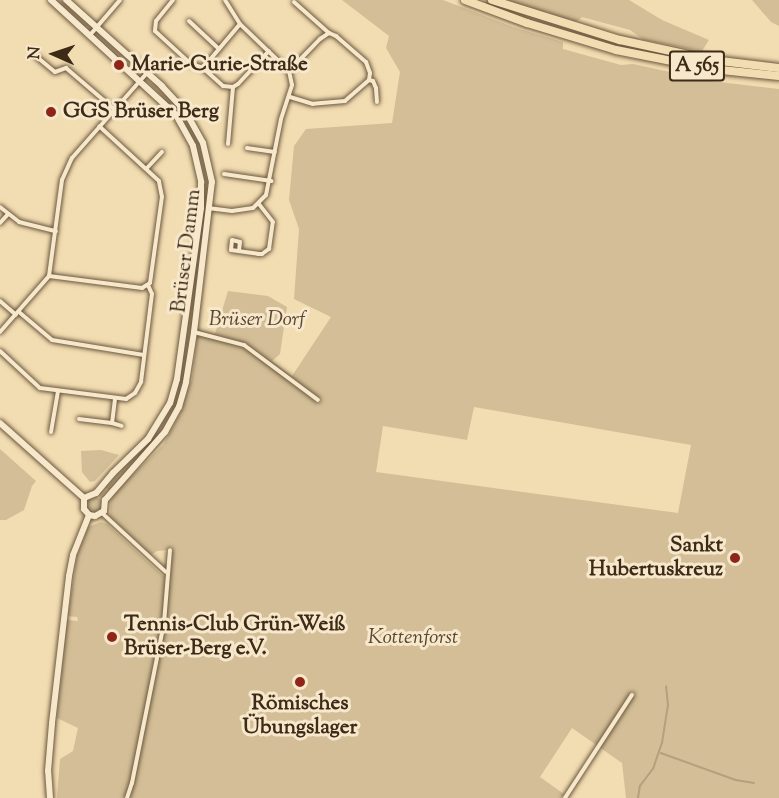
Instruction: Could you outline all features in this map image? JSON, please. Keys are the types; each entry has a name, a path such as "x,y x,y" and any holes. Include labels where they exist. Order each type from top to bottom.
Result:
{"highway":[{"name":"A 565","path":"465,0 616,50 712,69 779,76"},
{"name":"A 565","path":"492,0 585,31 620,40 712,60 779,68"}],"street":[{"name":"Brüser Damm","path":"51,0 171,109 191,140 199,167 201,208 177,378 170,403 148,439 112,473 96,493 84,498"},
{"name":"Brüser Damm","path":"66,0 178,102 200,137 210,166 210,208 194,332 186,382 179,407 165,432 151,450 105,500 106,507 102,513"},
{"path":"90,35 120,0"},
{"path":"173,0 156,21 155,31 191,64 203,68 224,86 233,87"},
{"path":"201,208 242,210 254,208 266,195 271,181 282,112 290,97 292,85 289,71 240,24 225,0"},
{"path":"290,97 313,104 345,101 369,80 370,73 366,62 336,36 328,33 294,2"},
{"path":"189,21 219,49"},
{"path":"203,68 240,24"},
{"path":"289,71 328,33"},
{"path":"228,144 233,87 269,51"},
{"path":"37,57 55,72 66,68 115,110"},
{"path":"0,332 49,276 62,180 67,168 99,126 147,73"},
{"path":"369,80 373,81 376,88 377,102"},
{"path":"0,351 40,388 115,399 126,399 138,389 152,294 148,285 162,197 159,181 99,126"},
{"path":"247,148 275,152"},
{"path":"147,168 162,152"},
{"path":"224,174 271,181"},
{"path":"239,251 262,254 269,249 273,222 259,204"},
{"path":"0,207 8,214 33,227 56,231"},
{"path":"0,223 8,214"},
{"path":"49,276 142,288 148,285"},
{"path":"0,301 52,340 144,355"},
{"path":"194,332 244,345 318,400"},
{"path":"51,432 57,391"},
{"path":"112,423 115,399"},
{"path":"79,419 122,426"},
{"path":"0,423 84,498 84,509 89,515"},
{"path":"96,493 105,500"},
{"path":"89,515 102,513 166,572"},
{"path":"50,798 51,735 69,576 73,555 89,515"},
{"path":"127,798 164,623 166,572 170,550"},
{"path":"565,798 632,695"}],"green space":[{"path":"54,0 62,0 91,27 83,26"},
{"name":"Kottenforst","path":"342,0 443,0 516,28 563,42 563,49 621,65 633,64 711,81 779,89 779,798 626,798 622,763 572,728 540,777 564,794 561,798 57,798 60,759 73,751 78,728 57,718 67,620 78,621 77,617 68,616 77,556 88,527 101,522 107,524 163,576 168,576 168,550 157,551 151,555 110,517 111,500 113,494 163,445 180,414 192,379 198,330 215,334 228,291 268,296 287,307 280,354 272,361 292,376 331,317 294,299 299,229 289,200 294,146 306,129 392,123 400,72 386,48 389,36","holes":["474,407 691,445 678,513 376,472 383,426 467,440"]},
{"path":"502,0 629,0 662,20 709,40 702,51 644,40 630,30 582,17 573,25"},
{"path":"752,0 779,0 779,26 771,22"},
{"path":"96,32 132,63 128,67 97,38"},
{"path":"146,80 155,84 184,113 201,145 209,178 207,204 202,167 189,131 174,109"},
{"path":"196,263 200,267 186,368 175,410 164,430 146,452 109,490 105,487 153,437 173,401"},
{"path":"0,449 36,481 24,510 6,520 0,520"},
{"path":"101,450 119,455 95,481 90,482 82,472 81,451"},
{"path":"91,497 97,497 102,505 100,511 91,513 86,508 86,502"}],"waterway":[{"path":"638,798 640,786 653,769 662,743 668,705 666,687"},
{"path":"661,753 736,780 754,783"}],"place":[{"name":"Marie-Curie-Straße","path":"119,65"},
{"name":"GGS Brüser Berg","path":"51,112"},
{"name":"Sankt Hubertuskreuz","path":"735,558"},
{"name":"Tennis-Club Grün-Weiß Brüser-Berg e.V.","path":"112,637"},
{"name":"Römisches Übungslager","path":"300,682"}],"park label":[{"name":"Brüser Dorf","path":"257,320"}]}
